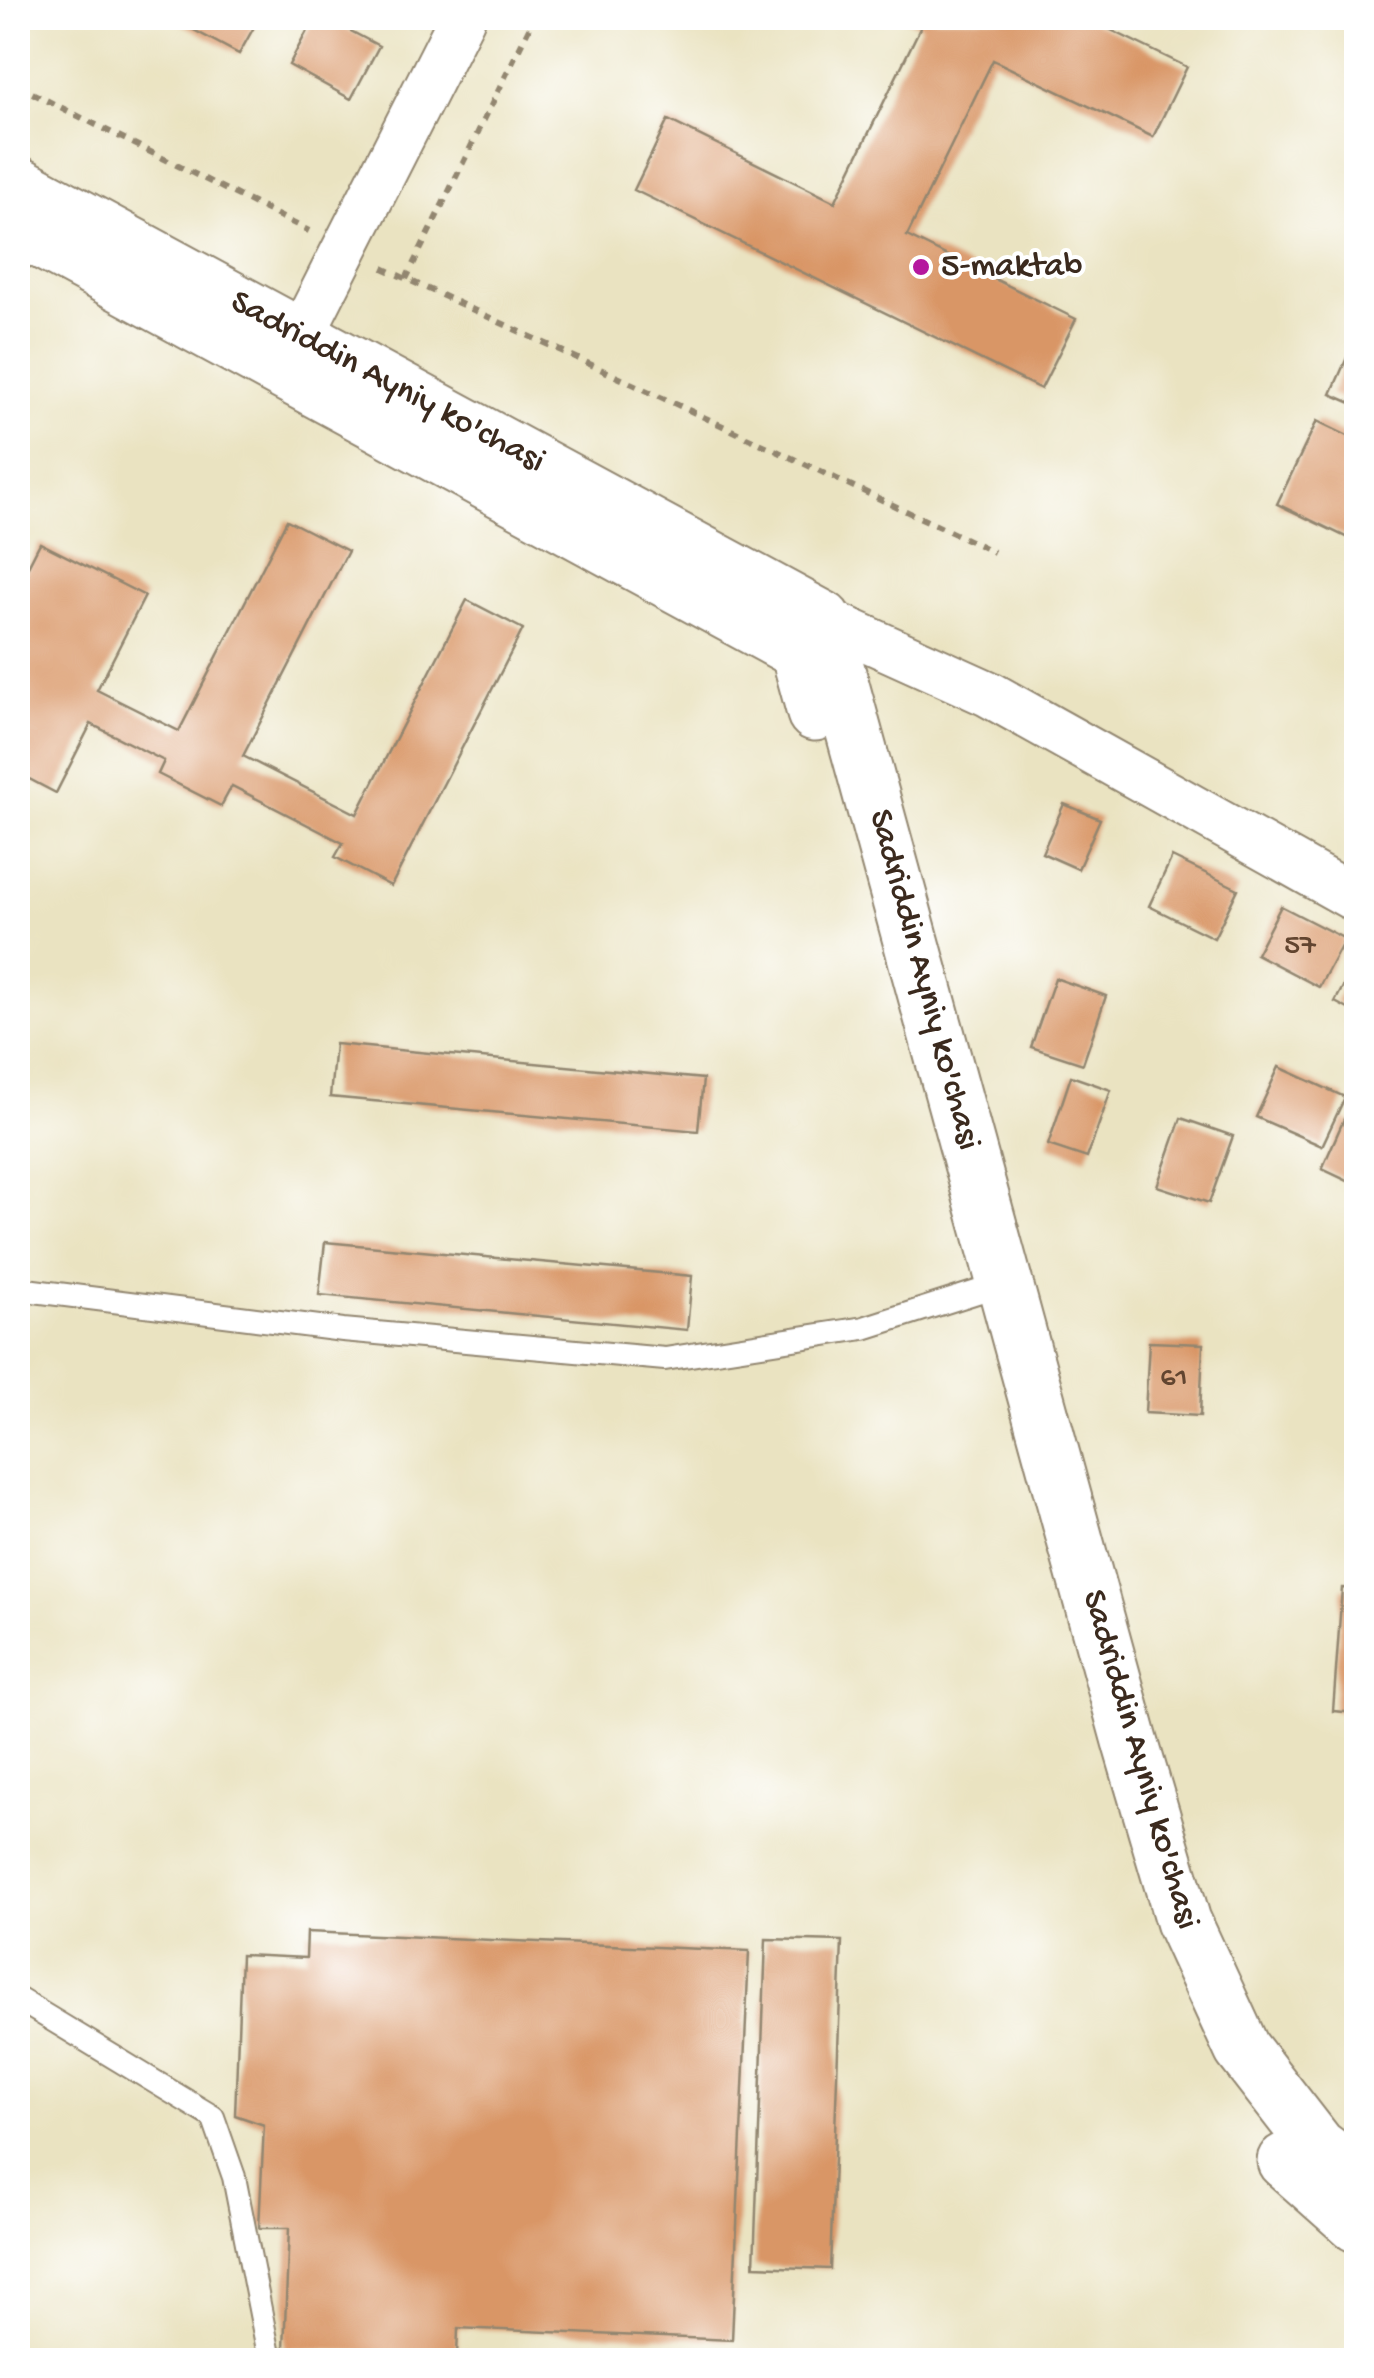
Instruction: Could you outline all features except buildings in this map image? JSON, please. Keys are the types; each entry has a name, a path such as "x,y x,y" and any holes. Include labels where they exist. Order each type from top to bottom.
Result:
{"main road":[{"name":"Sadriddin Ayniy ko'chasi","path":"18,184 291,353 811,635 990,1288 1153,1941 1217,2070 1289,2167 1356,2224"},
{"name":"Sadriddin Ayniy ko'chasi","path":"18,228 291,353"},
{"name":"Sadriddin Ayniy ko'chasi","path":"990,1288 1182,1920 1242,2049 1318,2147 1356,2176"}],"street":[{"path":"291,353 462,18"},
{"path":"811,635 988,694 1356,900"}],"lane":[{"path":"18,1289 343,1330 665,1359 864,1328 990,1288"},
{"path":"18,1999 213,2117 234,2177 270,2360"}],"path":[{"path":"406,279 534,18"},
{"path":"18,86 406,279 994,552"}],"place":[{"name":"5-maktab","path":"921,267"}]}
